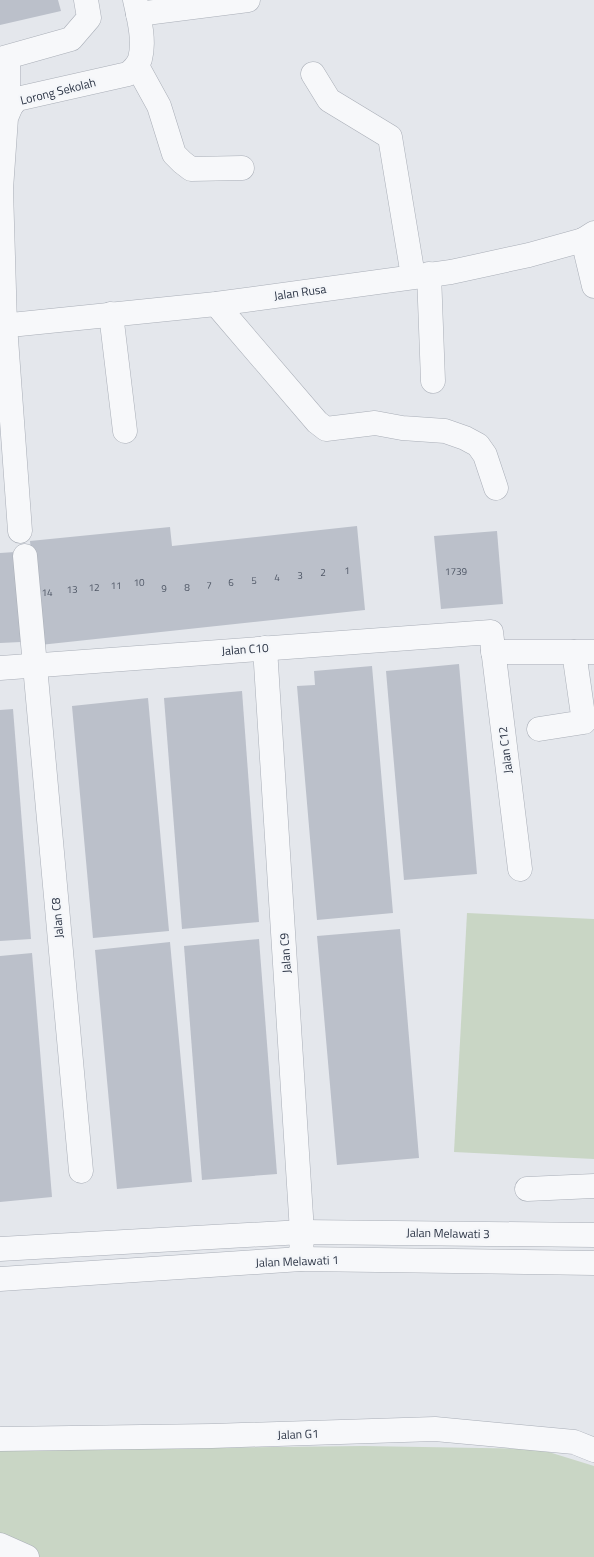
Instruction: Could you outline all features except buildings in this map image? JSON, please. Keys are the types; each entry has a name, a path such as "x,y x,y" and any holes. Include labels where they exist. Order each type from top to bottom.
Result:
{"street":[{"path":"10,106 4,59 70,39 89,18 86,0"},
{"path":"242,168 191,169 174,154 159,106 137,66 142,40 137,7 248,0"},
{"name":"Lorong Sekolah","path":"20,531 2,325 1,189 6,118 10,106 18,99 128,74 137,66"},
{"path":"312,74 329,100 390,136 421,275 433,381"},
{"path":"588,236 594,286"},
{"name":"Jalan Rusa","path":"2,325 216,304 467,269 529,255 588,236"},
{"path":"216,304 317,422 326,429 375,423 402,428 445,431 478,445 485,455 496,488"},
{"path":"111,314 125,431"},
{"name":"Jalan C8","path":"24,556 81,1171"},
{"name":"Jalan C10","path":"0,668 265,648 492,642 584,652"},
{"name":"Jalan C12","path":"492,642 520,868"},
{"name":"Jalan C9","path":"265,648 302,1232 302,1258"},
{"path":"539,729 584,722 584,652"},
{"path":"527,1189 594,1186"},
{"path":"0,1249 302,1232"},
{"name":"Jalan Melawati 3","path":"302,1232 594,1236"},
{"name":"Jalan Melawati 1","path":"0,1278 302,1258 594,1264"},
{"name":"Jalan G1","path":"0,1439 212,1436 435,1429 574,1442 594,1450"},
{"path":"0,1544 27,1557"}],"green space":[{"path":"467,913 594,919 594,1159 454,1152"},
{"path":"0,1444 199,1448 364,1446 539,1449 594,1466 594,1557 0,1557"}]}
